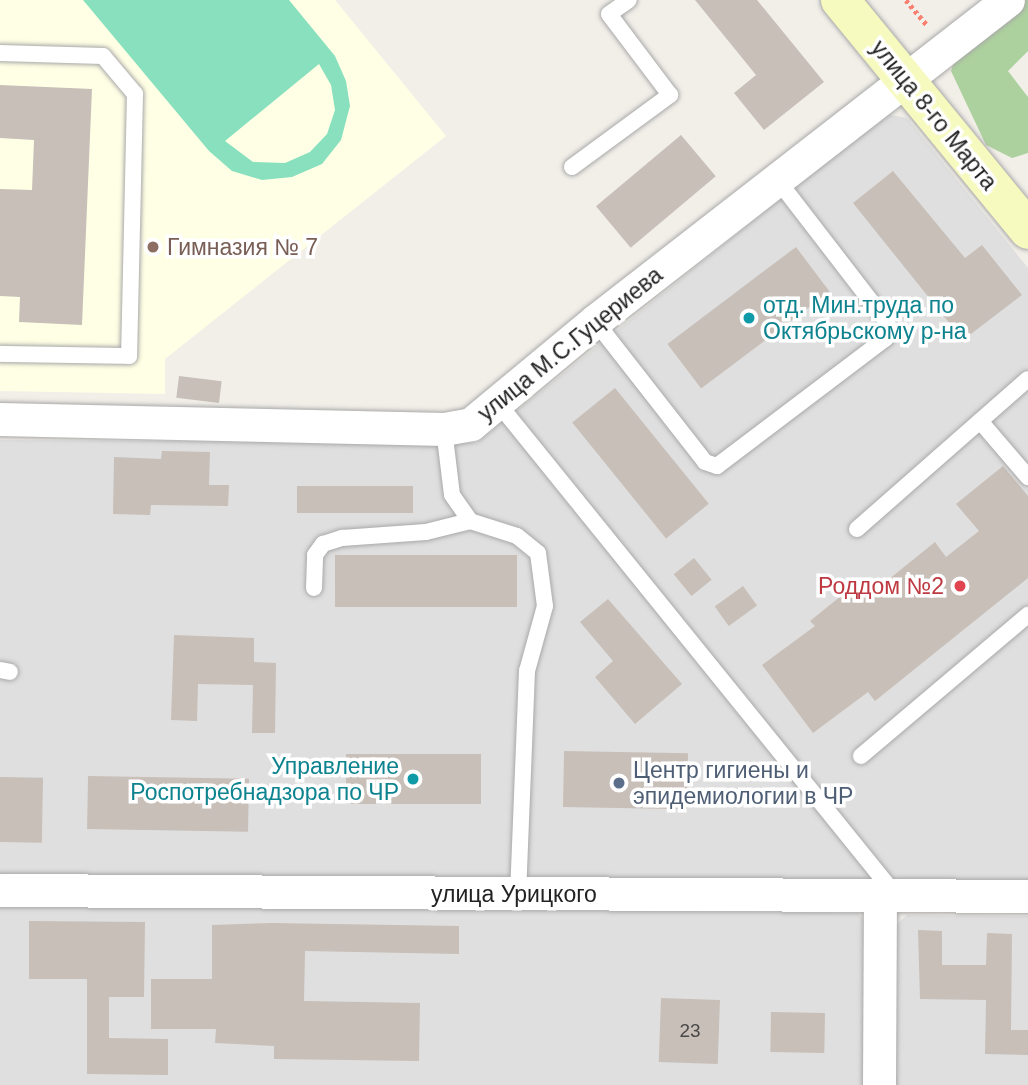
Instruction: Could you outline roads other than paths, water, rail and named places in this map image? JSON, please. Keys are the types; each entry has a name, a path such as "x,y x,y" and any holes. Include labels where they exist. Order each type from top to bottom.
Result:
{"street":[{"name":"улица 8-го Марта","path":"840,0 1028,230"},
{"name":"улица М.С.Гуцериева","path":"0,419 444,429 471,424 595,321 1008,0"},
{"name":"улица Урицкого","path":"0,890 1028,896"},
{"path":"879,1085 888,897"}],"lane":[{"path":"572,167 670,95 610,14 629,0"},
{"path":"0,52 103,56 135,94 129,356 0,354"},
{"path":"595,321 710,466 722,464 874,348 889,334 887,323 777,179"},
{"path":"857,529 1028,379"},
{"path":"497,402 888,897"},
{"path":"980,421 1028,477"},
{"path":"444,429 452,495 470,521"},
{"path":"314,588 315,555 323,544 342,538 426,532 470,521 517,536 538,553 545,606 527,671 519,894"},
{"path":"861,756 1028,615"}],"place":[{"name":"Гимназия № 7","path":"153,247"},
{"name":"отд. Мин.труда по Октябрьскому р-на","path":"749,318"},
{"name":"Роддом №2","path":"960,586"},
{"name":"Управление Роспотребнадзора по ЧР","path":"413,779"},
{"name":"Центр гигиены и эпидемиологии в ЧР","path":"619,783"}]}
